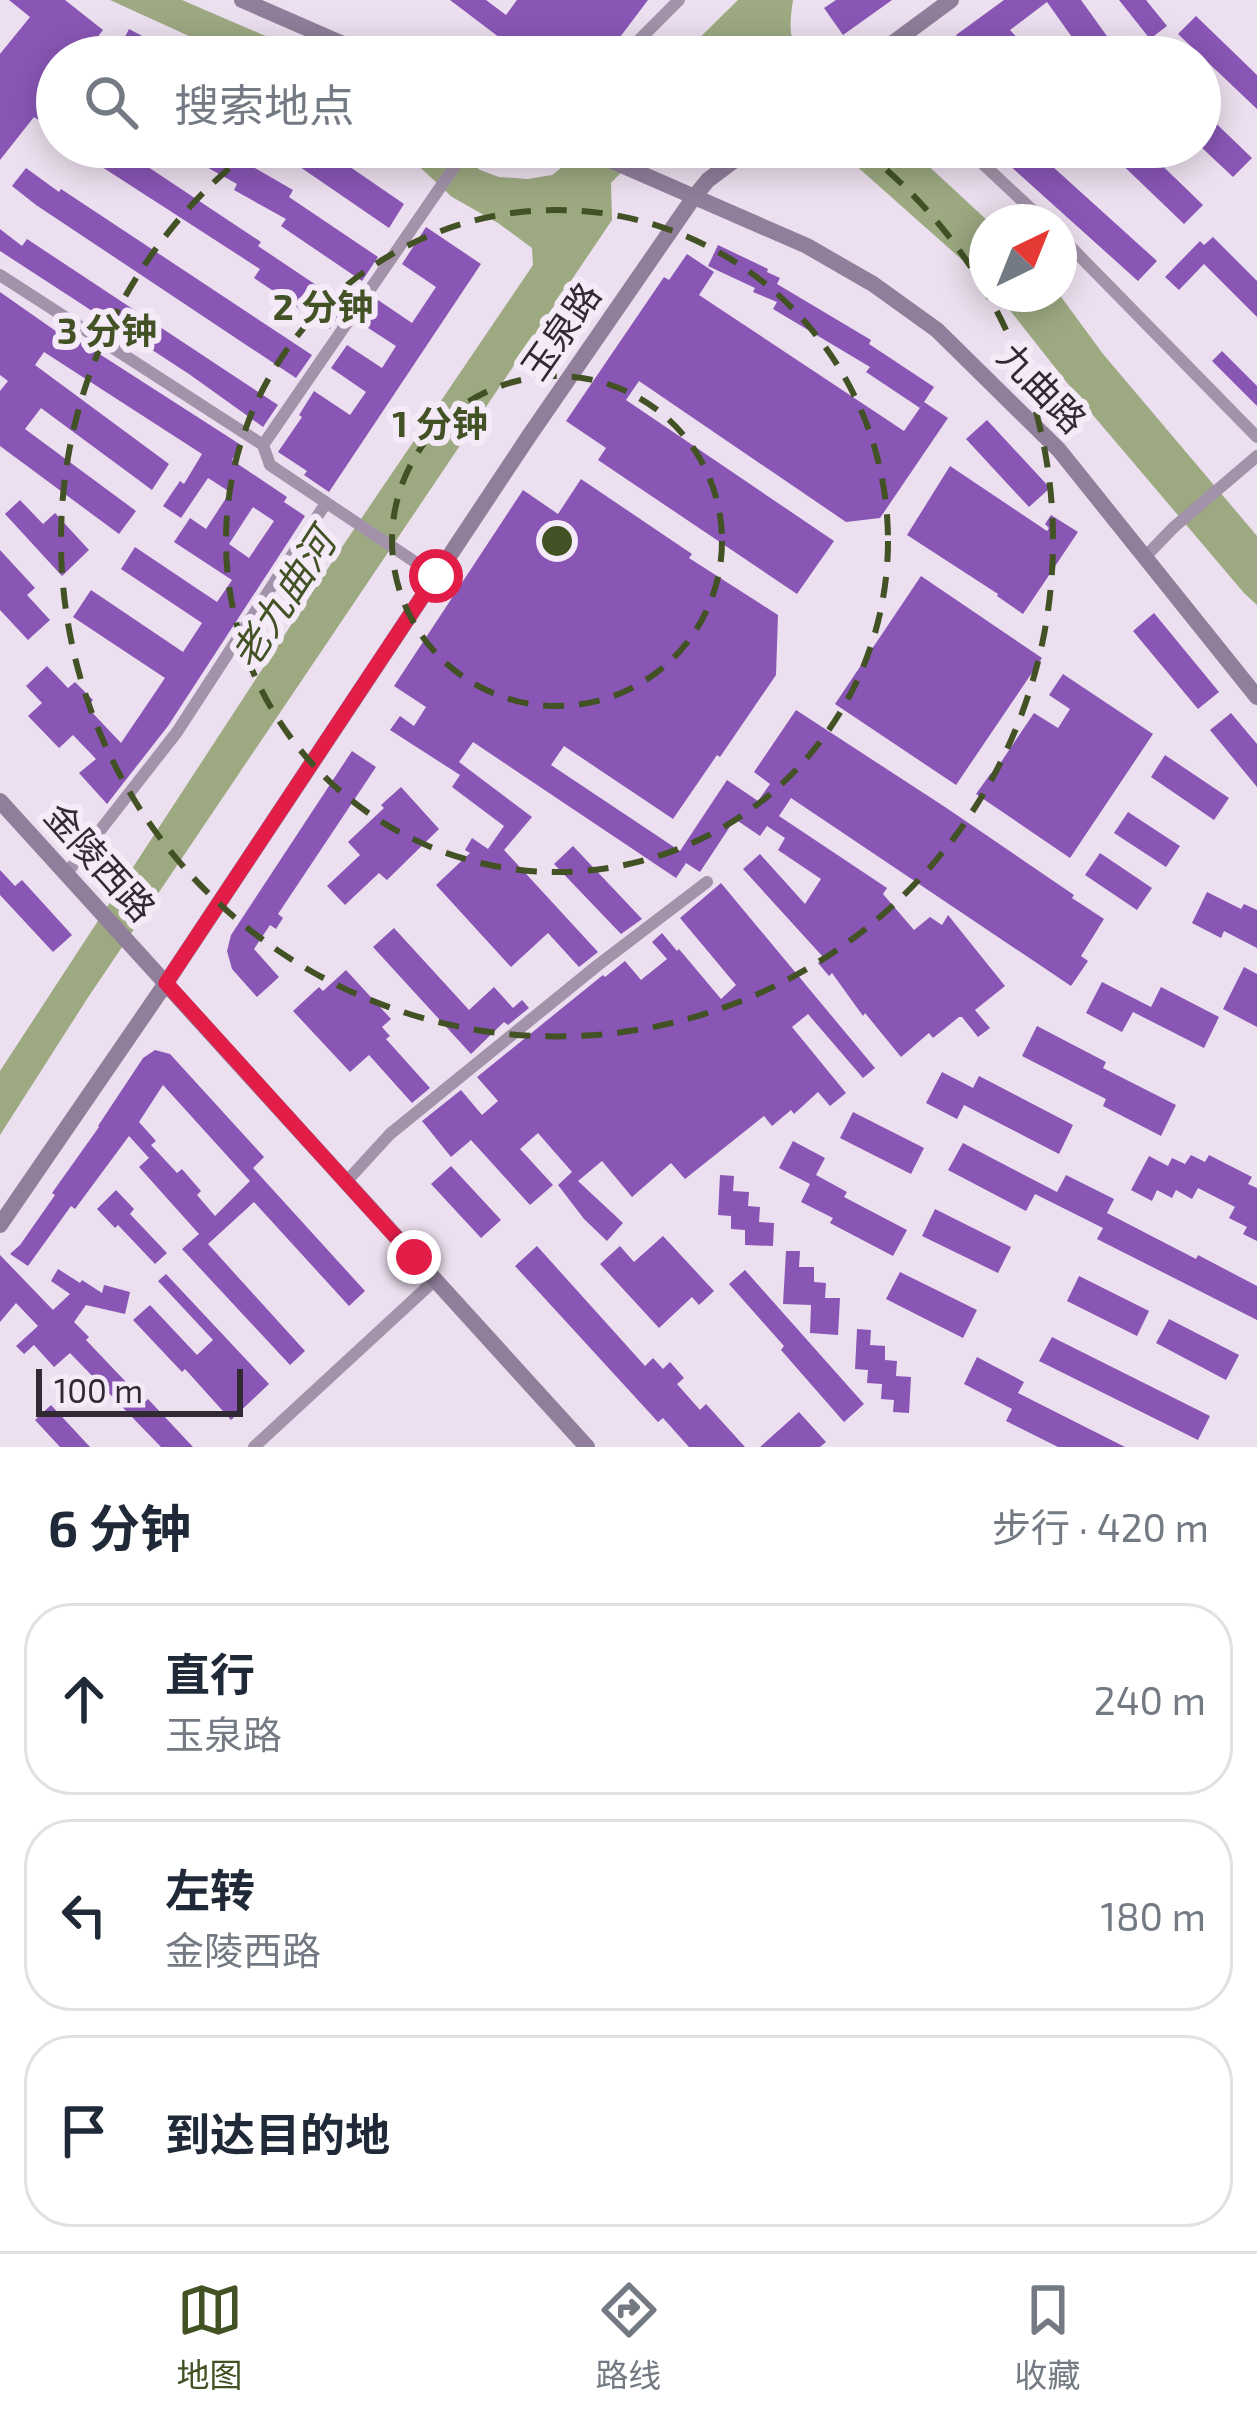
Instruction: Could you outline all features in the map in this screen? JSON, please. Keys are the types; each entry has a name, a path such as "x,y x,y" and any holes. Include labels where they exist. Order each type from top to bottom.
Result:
{"street":[{"path":"242,0 325,36"},
{"path":"643,36 680,0"},
{"path":"902,36 951,0"},
{"path":"263,446 453,168"},
{"name":"九曲路","path":"627,168 807,246 873,284 937,330 1059,450 1257,697"},
{"name":"玉泉路","path":"0,1225 529,436 694,197 724,168"},
{"path":"987,168 1026,204"},
{"path":"1077,253 1257,436"},
{"path":"0,275 263,446 270,465 436,576"},
{"path":"1144,558 1257,456"},
{"path":"66,874 177,732 326,503"},
{"name":"金陵西路","path":"0,802 587,1447"},
{"path":"346,1182 390,1134 707,882"},
{"path":"254,1447 436,1280"}],"shaded area":[{"path":"110,0 182,0 265,36 189,36"},
{"path":"738,0 793,0 792,36 701,36"},
{"path":"421,168 478,168 499,177 528,179 552,175 561,168 626,168 611,183 612,220 0,1135 0,1071 342,547 533,265 532,248 452,197"},
{"path":"859,168 931,168 970,204 969,266"},
{"path":"1011,312 1072,312 1257,536 1257,605 1244,593"}],"building":[{"path":"9,0 65,0 103,30 98,36 36,36 36,118 0,160 0,54 30,17"},
{"path":"450,0 486,0 506,15 517,0 648,0 621,36 497,36"},
{"path":"836,0 892,0 843,35 824,8"},
{"path":"1004,0 1081,0 1107,36 1071,36 1047,2 1010,30 1016,36 956,35"},
{"path":"1119,0 1146,0 1167,26 1148,36"},
{"path":"1196,16 1217,36 1180,36"},
{"path":"1221,40 1257,75 1257,109 1221,75"},
{"path":"1221,128 1252,158 1233,177 1221,166"},
{"path":"26,168 312,355 296,378 36,205 12,186"},
{"path":"104,168 150,168 346,305 330,329 254,278 260,269"},
{"path":"208,168 255,168 293,190 289,197 378,257 362,281 281,226 286,219 234,190 237,184"},
{"path":"302,168 352,168 404,204 389,228"},
{"path":"1012,168 1054,168 1157,261 1138,281 1077,226 1077,204 1052,204"},
{"path":"1126,168 1165,168 1203,205 1184,224"},
{"path":"426,227 481,264 329,492 278,452 314,391 350,415 366,392 331,368 347,345 382,368 396,346 362,324 378,300 412,323 436,287 402,264"},
{"path":"0,229 22,246 27,239 278,405 263,427 0,251"},
{"path":"1213,237 1257,281 1257,317 1204,264 1179,290 1165,277 1200,241 1204,245"},
{"path":"718,245 768,269 780,278 777,284 871,340 869,344 934,387 920,408 866,372 870,367 773,309 777,302 708,266"},
{"path":"687,254 714,272 699,295 904,431 924,402 948,418 880,518 846,522 639,381 626,400 834,541 797,594 598,460 606,448 566,421 664,277 669,280"},
{"path":"0,292 70,341 73,337 241,445 232,460 287,497 284,502 305,516 168,726 107,804 79,773 96,759 73,735 59,748 28,716 42,703 26,686 47,666 68,688 75,682 93,700 87,707 121,743 165,678 73,617 91,590 183,652 202,623 121,569 135,547 217,602 232,580 174,542 190,518 206,529 230,492 208,478 181,518 163,506 180,481 184,484 202,454 44,352 35,365 169,464 152,490 41,408 25,429 136,511 119,534 0,446 0,391 8,381 0,375","holes":["253,507 274,521 249,558 229,544"]},
{"path":"1222,351 1257,386 1257,406 1212,361"},
{"path":"987,420 1050,488 1029,507 966,439"},
{"path":"950,466 1047,531 1045,524 1051,515 1078,532 1023,614 907,535"},
{"path":"581,479 692,554 689,558 778,615 776,675 673,819 564,746 551,765 680,851 727,780 758,801 770,784 754,772 796,710 1104,919 1081,956 1088,961 1071,986 791,798 779,816 887,888 883,894 914,930 930,917 942,925 948,915 1005,986 975,1010 990,1028 978,1037 959,1017 933,1038 929,1033 901,1057 832,973 829,976 818,963 824,958 743,869 760,854 805,904 821,879 778,850 785,838 767,826 760,836 735,819 700,872 686,863 676,878 473,742 459,762 532,817 504,850 598,952 579,967 548,933 511,967 436,885 470,853 465,850 472,838 488,849 504,826 452,787 460,775 390,730 400,716 414,726 426,707 394,686 523,490 558,514"},
{"path":"20,500 43,524 55,513 89,550 62,576 5,514"},
{"path":"0,550 35,588 27,595 50,620 28,640 0,610"},
{"path":"921,576 1042,658 956,785 835,704"},
{"path":"1154,613 1219,692 1198,709 1133,631"},
{"path":"1063,674 1153,734 1070,858 976,794 1034,713 1058,728 1070,709 1049,695"},
{"path":"1231,713 1257,744 1257,787 1210,730"},
{"path":"352,751 376,767 278,914 283,918 276,929 270,925 254,949 279,977 257,997 232,969 227,951 231,935"},
{"path":"1165,755 1229,798 1214,820 1151,777"},
{"path":"401,787 439,829 387,880 379,873 345,905 327,886 360,855 348,842"},
{"path":"1128,812 1180,846 1166,867 1114,833"},
{"path":"573,846 642,919 621,934 554,864"},
{"path":"1100,853 1152,888 1137,910 1085,875"},
{"path":"0,870 15,886 22,880 72,935 53,952 0,895"},
{"path":"721,883 875,1068 863,1078 808,1014 792,1027 846,1093 830,1106 818,1092 772,1126 764,1116 685,1179 671,1163 632,1197 602,1161 578,1181 623,1223 607,1241 558,1185 572,1172 538,1133 520,1149 553,1185 530,1205 471,1140 451,1157 422,1121 461,1090 482,1115 498,1101 477,1077 625,961 641,980 667,959 652,942 662,933 721,999 736,985 680,918"},
{"path":"1207,892 1241,909 1244,904 1257,910 1257,948 1224,931 1221,938 1192,923"},
{"path":"394,928 469,1010 494,987 513,1008 522,1000 529,1008 508,1025 504,1022 471,1054 373,947"},
{"path":"1244,967 1257,974 1257,1027 1223,1009"},
{"path":"346,970 391,1019 382,1027 390,1036 386,1039 430,1088 412,1103 369,1055 350,1072 293,1011"},
{"path":"1102,982 1151,1007 1161,987 1219,1017 1204,1048 1133,1012 1122,1032 1086,1013"},
{"path":"1037,1026 1106,1062 1103,1068 1176,1105 1161,1136 1103,1106 1106,1099 1022,1056"},
{"path":"155,1050 170,1054 264,1157 253,1168 365,1291 349,1306 254,1202 208,1244 305,1351 290,1365 182,1249 199,1234 139,1167 149,1158 129,1136 28,1266 10,1254 55,1195 52,1193 143,1058","holes":["163,1085 250,1181 215,1216 182,1169 177,1173 151,1145 156,1141 139,1122"]},
{"path":"942,1072 973,1088 979,1076 1073,1125 1059,1154 964,1105 957,1119 926,1103"},
{"path":"853,1112 924,1148 911,1174 840,1138"},
{"path":"793,1141 825,1158 816,1175 847,1192 844,1197 907,1230 893,1256 801,1202 810,1184 779,1168"},
{"path":"963,1143 1057,1192 1066,1175 1114,1199 1107,1213 1257,1286 1257,1320 1097,1239 1103,1228 1035,1194 1026,1211 948,1170"},
{"path":"1191,1155 1205,1162 1209,1155 1252,1177 1248,1184 1257,1188 1257,1241 1243,1234 1247,1227 1229,1218 1235,1207 1198,1188 1192,1199 1176,1190 1172,1198 1157,1190 1152,1201 1131,1190 1149,1156 1168,1166 1172,1158 1185,1164"},
{"path":"451,1166 501,1220 481,1238 431,1184"},
{"path":"720,1175 734,1176 733,1191 749,1192 748,1206 760,1207 759,1222 774,1223 773,1246 745,1245 745,1230 731,1229 731,1216 718,1215"},
{"path":"116,1190 134,1209 130,1214 167,1253 155,1264 97,1209"},
{"path":"935,1209 1011,1247 998,1273 922,1236"},
{"path":"663,1236 714,1291 699,1305 692,1297 659,1328 600,1264 620,1246 634,1262"},
{"path":"537,1246 645,1366 653,1358 663,1369 670,1362 684,1378 677,1384 700,1410 706,1404 745,1447 689,1447 663,1418 658,1422 515,1266"},
{"path":"786,1251 800,1251 799,1267 814,1267 814,1282 826,1283 825,1298 840,1298 838,1335 810,1333 811,1305 783,1304"},
{"path":"0,1255 53,1310 70,1294 51,1281 58,1269 102,1293 104,1285 130,1292 125,1314 86,1305 74,1322 145,1402 148,1399 193,1447 161,1447 70,1353 54,1367 34,1345 24,1354 16,1346 38,1326 16,1303 0,1322"},
{"path":"745,1270 864,1404 844,1422 729,1284"},
{"path":"900,1272 977,1310 963,1338 886,1299"},
{"path":"166,1274 269,1384 231,1420 133,1320 150,1305 197,1355 213,1340 158,1281"},
{"path":"1079,1276 1149,1311 1137,1336 1067,1301"},
{"path":"1169,1319 1239,1355 1226,1380 1156,1343"},
{"path":"857,1329 871,1330 870,1345 885,1346 885,1360 897,1361 896,1376 911,1377 909,1413 893,1412 894,1400 881,1399 882,1384 867,1383 868,1370 855,1369"},
{"path":"1052,1337 1210,1416 1198,1440 1039,1361"},
{"path":"977,1357 1024,1382 1018,1393 1125,1447 1058,1447 1006,1421 1012,1409 964,1384"},
{"path":"51,1405 90,1447 60,1447 35,1420"},
{"path":"799,1412 826,1442 820,1447 760,1447"}],"route":[{"path":"414,1257 166,983 436,576"}],"water label":[{"name":"老九曲河","path":"283,599"}]}
